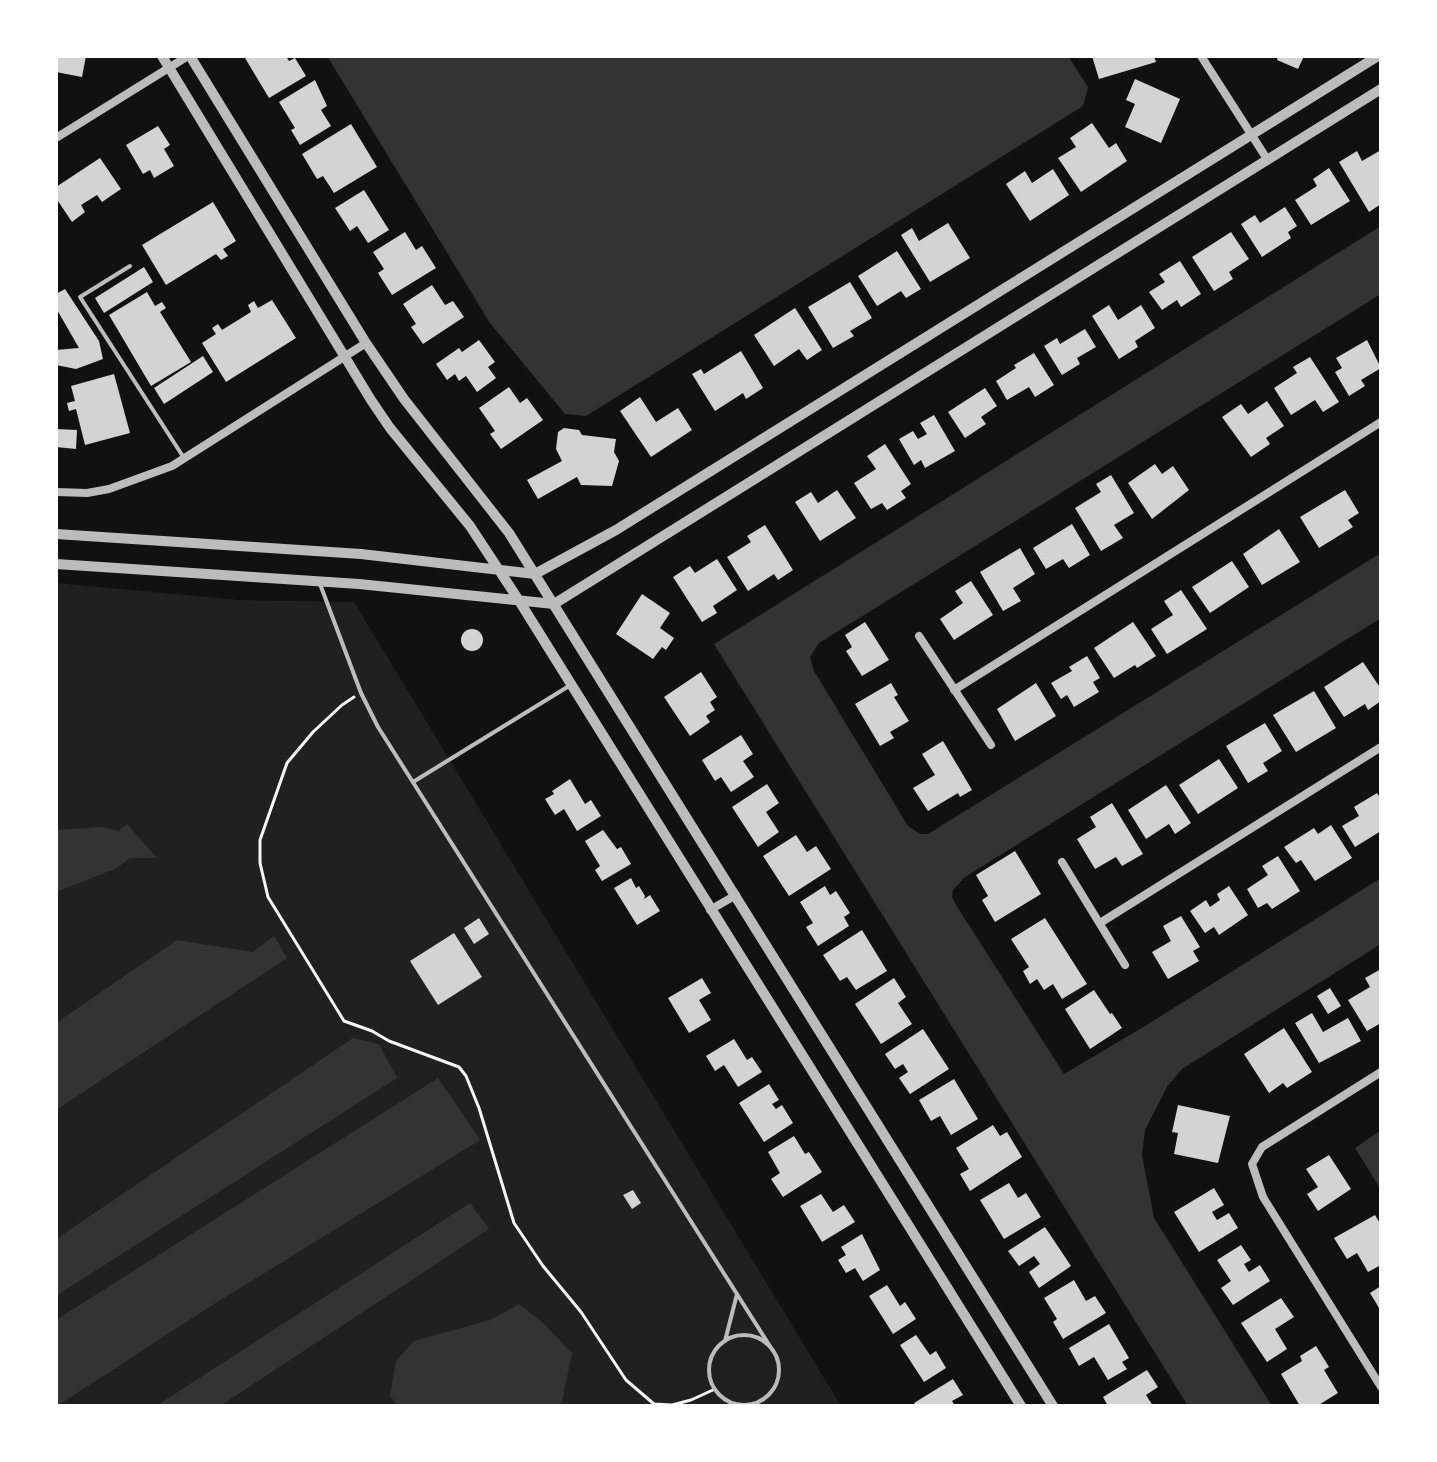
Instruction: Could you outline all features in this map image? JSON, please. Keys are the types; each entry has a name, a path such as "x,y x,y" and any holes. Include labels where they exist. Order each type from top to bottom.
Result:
{"street":[{"path":"162,56 390,428 470,526 518,599 1021,1406"},
{"path":"56,138 189,56 366,343 404,399 509,533 1053,1406"},
{"path":"1201,56 1267,159"},
{"path":"56,534 361,554 535,574 616,530 1378,56"},
{"path":"56,564 320,582 554,604 1381,89"},
{"path":"56,492 87,493 129,483 185,460 366,343"},
{"path":"954,690 1381,422"},
{"path":"919,636 991,745"},
{"path":"1100,923 1381,747"},
{"path":"1062,862 1125,965"},
{"path":"710,910 736,895"},
{"path":"1381,1072 1262,1147 1252,1164 1263,1197 1381,1387"}],"lane":[{"path":"130,266 80,297 185,460"},
{"path":"320,582 361,693 378,727 413,782 737,1294 773,1351 779,1375 775,1386 768,1396 746,1405 723,1398 711,1379 712,1358 725,1341 737,1294"},
{"path":"413,782 571,685"},
{"path":"725,1341 746,1335 757,1338 773,1351"}],"path":[{"path":"361,693 342,705 313,732 287,763 260,840 260,863 268,897 344,1021 459,1067 466,1076 484,1121 514,1223 543,1266 581,1312 626,1380 654,1404 672,1405 715,1389"}],"shaded area":[{"path":"327,56 1068,56 1088,87 1083,106 586,416 565,414 490,323"},
{"path":"1381,226 1381,294 819,643 810,657 814,671 908,826 920,834 928,834 1381,553 1381,618 965,877 953,890 956,905 1064,1074 1381,878 1381,944 1182,1069 1167,1087 1145,1130 1142,1155 1154,1218 1272,1406 1188,1406 714,644"},
{"path":"56,583 239,600 354,602 841,1406 56,1406"},
{"path":"127,824 157,858 130,858 117,868 56,892 56,830 103,827 119,831"},
{"path":"274,936 287,958 56,1110 56,1023 177,940 253,952"},
{"path":"353,1038 379,1044 397,1078 56,1296 56,1239"},
{"path":"438,1078 480,1140 211,1306 57,1406 56,1320"},
{"path":"1381,1130 1381,1190 1355,1148"},
{"path":"470,1203 489,1229 220,1406 156,1406"},
{"path":"519,1304 572,1353 561,1406 398,1406 390,1396 396,1361 414,1341 490,1320"}],"building":[{"path":"56,56 86,56 82,77 56,72"},
{"path":"286,56 289,61 295,58 306,76 269,98 245,58"},
{"path":"1092,56 1154,56 1156,62 1099,79"},
{"path":"1278,56 1304,56 1298,69 1277,60"},
{"path":"1135,79 1180,99 1161,143 1125,127 1135,104 1126,100"},
{"path":"315,80 327,106 321,110 331,126 300,145 291,130 295,128 279,102"},
{"path":"1092,123 1109,148 1116,143 1127,161 1081,192 1058,158 1076,147 1070,138"},
{"path":"351,124 377,167 334,193 323,176 317,179 302,154"},
{"path":"158,126 170,145 164,149 174,166 154,178 150,170 143,174 126,145"},
{"path":"1381,150 1381,204 1369,212 1339,162 1357,151 1362,161"},
{"path":"100,158 121,189 102,202 97,195 81,205 85,212 72,222 56,198 56,187"},
{"path":"1329,168 1350,201 1311,225 1295,200 1317,186 1313,179"},
{"path":"1053,169 1069,195 1030,221 1006,184 1025,171 1032,183"},
{"path":"364,190 389,230 368,243 357,226 350,231 335,208"},
{"path":"213,202 236,241 223,249 228,256 221,260 216,254 166,285 142,245"},
{"path":"1285,207 1297,226 1288,232 1291,238 1262,257 1241,224 1255,215 1260,223"},
{"path":"948,223 970,258 930,282 901,235 912,228 919,241"},
{"path":"405,232 416,250 422,246 436,268 392,295 378,273 384,269 373,252"},
{"path":"1231,232 1249,259 1229,272 1233,279 1214,291 1192,257"},
{"path":"897,251 921,289 906,298 901,291 877,306 858,276"},
{"path":"1180,261 1201,294 1181,307 1177,300 1162,310 1149,292 1165,282 1159,274"},
{"path":"144,267 153,282 104,313 95,298"},
{"path":"850,282 872,318 850,331 854,336 833,348 808,307"},
{"path":"432,285 445,305 453,301 464,317 423,344 411,327 416,324 403,304"},
{"path":"65,289 99,341 103,359 76,369 56,365 56,350 79,348 56,308 56,294"},
{"path":"147,292 155,306 162,302 166,308 160,312 191,362 151,386 109,315"},
{"path":"272,300 296,338 226,382 202,343 216,334 212,328 218,324 222,330 251,312 248,305 254,301 258,308"},
{"path":"1109,305 1118,320 1141,305 1155,328 1135,341 1138,347 1119,359 1092,316"},
{"path":"795,308 822,350 807,360 799,349 774,366 754,335"},
{"path":"1085,329 1096,347 1077,358 1080,364 1062,375 1044,346 1057,338 1060,344"},
{"path":"479,340 495,362 488,367 496,378 477,392 466,376 459,381 455,374 447,380 436,364 459,348 462,352"},
{"path":"1367,340 1381,368 1361,380 1365,386 1349,396 1335,372 1342,368 1336,358"},
{"path":"741,351 763,388 746,399 743,393 715,411 692,374 701,369 704,374"},
{"path":"1034,353 1054,385 1035,397 1029,387 1007,400 996,381"},
{"path":"203,356 213,372 164,404 154,388"},
{"path":"1310,357 1339,402 1323,412 1315,400 1291,415 1274,388 1297,373 1293,367"},
{"path":"114,374 130,433 85,445 76,409 69,411 67,403 75,401 71,386"},
{"path":"509,387 520,403 527,398 543,420 501,449 490,434 495,431 479,408"},
{"path":"985,388 997,406 981,417 986,424 965,438 948,412"},
{"path":"640,397 656,422 678,408 692,430 651,457 620,411"},
{"path":"1267,401 1284,426 1266,438 1270,444 1251,457 1222,417 1241,404 1248,414"},
{"path":"934,415 955,451 925,468 921,460 914,465 899,439 913,431 918,439 927,434 920,423"},
{"path":"564,428 579,430 582,435 616,439 614,452 619,461 612,486 581,485 577,477 538,499 527,480 562,461 556,449 558,432"},
{"path":"56,429 77,430 76,449 56,447"},
{"path":"885,444 911,484 901,491 906,498 887,510 882,503 871,509 854,483 876,469 867,456"},
{"path":"1155,464 1162,474 1173,466 1189,490 1152,519 1128,483"},
{"path":"1111,475 1134,513 1114,525 1123,538 1101,551 1075,508 1101,492 1096,484"},
{"path":"837,490 856,518 820,541 795,502 811,492 818,503"},
{"path":"1345,490 1359,513 1348,520 1353,527 1319,548 1300,517"},
{"path":"1072,524 1090,555 1069,568 1063,559 1046,569 1033,548"},
{"path":"765,525 793,570 778,580 774,574 748,591 727,557 751,542 747,536"},
{"path":"1279,529 1300,562 1262,585 1243,554"},
{"path":"1020,548 1035,574 1013,588 1021,601 1003,611 980,572"},
{"path":"717,559 737,590 713,606 717,613 702,622 673,577 690,566 695,573"},
{"path":"1232,561 1249,587 1210,613 1192,587"},
{"path":"971,581 993,615 954,640 940,619 963,603 955,591"},
{"path":"1181,590 1207,629 1167,654 1151,629 1173,615 1164,601"},
{"path":"642,594 670,613 660,628 674,638 666,650 662,647 653,659 616,634"},
{"path":"865,622 889,660 862,676 846,651 852,647 845,635"},
{"path":"1133,622 1156,656 1114,678 1094,648"},
{"path":"472,629 480,632 483,640 480,648 472,651 464,648 461,640 464,632"},
{"path":"1087,656 1100,678 1093,682 1099,692 1074,707 1067,695 1061,699 1051,683 1072,671 1069,667"},
{"path":"1363,662 1381,689 1381,701 1368,710 1365,704 1344,717 1324,687"},
{"path":"701,672 717,697 710,702 715,710 706,716 710,722 690,736 664,697"},
{"path":"891,683 898,695 894,697 909,721 890,732 894,738 880,746 855,704"},
{"path":"1036,683 1056,716 1015,741 997,709"},
{"path":"1314,691 1336,728 1296,752 1273,715"},
{"path":"1265,723 1282,751 1263,763 1268,771 1248,783 1226,746"},
{"path":"741,735 753,754 743,761 754,777 731,792 721,777 715,781 702,760"},
{"path":"943,741 972,790 960,797 958,793 928,811 913,788 935,775 922,754"},
{"path":"1219,759 1238,788 1198,814 1179,785"},
{"path":"570,779 585,804 591,800 601,816 577,831 564,809 555,815 545,799"},
{"path":"767,784 779,803 766,812 779,832 758,847 732,807"},
{"path":"1166,785 1191,823 1175,834 1169,824 1146,839 1128,810"},
{"path":"1377,793 1381,799 1381,831 1355,847 1342,826 1359,816 1354,807"},
{"path":"1112,803 1143,854 1122,866 1116,857 1095,869 1077,839 1096,827 1090,817"},
{"path":"1331,825 1352,858 1315,881 1301,860 1296,863 1284,847 1314,828 1318,834"},
{"path":"603,830 617,849 621,847 631,864 602,881 595,870 600,866 585,841"},
{"path":"796,835 807,852 816,846 831,869 789,896 763,856"},
{"path":"1015,851 1041,894 995,922 982,900 988,896 976,875"},
{"path":"1278,856 1300,891 1272,909 1267,903 1258,908 1247,889 1268,875 1262,866"},
{"path":"631,878 636,888 639,886 644,899 650,895 660,911 637,925 614,888"},
{"path":"825,886 830,895 836,891 850,913 844,917 849,926 818,946 806,927 813,923 800,902"},
{"path":"1229,886 1248,915 1219,935 1214,927 1205,933 1190,911 1206,900 1210,907 1220,900 1217,894"},
{"path":"1181,916 1200,947 1193,951 1199,961 1168,979 1152,952 1171,941 1163,926"},
{"path":"479,918 489,934 474,944 464,928"},
{"path":"1045,918 1087,984 1062,999 1053,984 1044,990 1037,979 1030,984 1023,971 1029,967 1011,939"},
{"path":"862,930 887,971 856,990 847,977 840,981 823,955"},
{"path":"454,933 482,977 438,1005 410,961"},
{"path":"1381,969 1381,1023 1367,1031 1348,1000 1370,987 1365,978"},
{"path":"702,978 711,993 699,1000 711,1020 689,1033 668,998"},
{"path":"894,978 906,997 898,1003 912,1024 881,1044 855,1004"},
{"path":"1330,988 1341,1006 1328,1014 1317,996"},
{"path":"1094,990 1122,1028 1090,1049 1065,1009"},
{"path":"1312,1013 1323,1032 1348,1018 1361,1041 1319,1063 1295,1023"},
{"path":"1284,1028 1312,1072 1287,1088 1283,1083 1269,1093 1244,1054"},
{"path":"923,1029 949,1069 910,1094 899,1078 908,1072 903,1064 895,1069 885,1054"},
{"path":"734,1039 747,1060 752,1057 762,1072 738,1087 724,1065 715,1071 706,1056"},
{"path":"954,1079 978,1119 951,1135 940,1116 931,1121 919,1100"},
{"path":"769,1084 779,1100 772,1104 776,1109 782,1105 793,1123 764,1142 739,1103"},
{"path":"1178,1105 1230,1116 1218,1163 1174,1154 1178,1133 1172,1132"},
{"path":"993,1125 1000,1136 1007,1132 1022,1157 970,1191 960,1174 969,1169 956,1148"},
{"path":"794,1136 822,1172 783,1197 771,1179 780,1173 768,1152"},
{"path":"1329,1155 1351,1189 1318,1211 1307,1194 1318,1187 1306,1169"},
{"path":"1009,1183 1018,1198 1026,1193 1041,1217 1004,1239 980,1200"},
{"path":"1214,1188 1224,1205 1212,1212 1217,1220 1229,1213 1238,1228 1199,1252 1174,1212"},
{"path":"633,1190 641,1203 632,1209 623,1195"},
{"path":"821,1194 833,1212 844,1205 855,1222 822,1242 800,1206"},
{"path":"1375,1215 1381,1225 1381,1265 1368,1272 1357,1253 1347,1259 1334,1238"},
{"path":"1045,1227 1071,1266 1039,1288 1029,1272 1040,1264 1034,1256 1019,1266 1008,1251"},
{"path":"862,1234 880,1270 863,1281 855,1268 846,1273 838,1260 846,1255 841,1247"},
{"path":"1241,1245 1251,1260 1244,1264 1249,1272 1260,1265 1270,1281 1233,1305 1221,1288 1231,1281 1217,1260"},
{"path":"1074,1280 1086,1301 1095,1296 1106,1313 1063,1339 1053,1322 1057,1319 1044,1298"},
{"path":"887,1285 900,1306 905,1302 916,1319 893,1334 869,1296"},
{"path":"1381,1286 1381,1307 1379,1308 1370,1293"},
{"path":"1281,1298 1294,1317 1275,1329 1287,1349 1267,1362 1241,1323"},
{"path":"1109,1324 1129,1358 1122,1362 1127,1369 1108,1380 1094,1357 1079,1366 1069,1348"},
{"path":"916,1335 930,1355 936,1351 946,1368 924,1382 900,1345"},
{"path":"1316,1346 1329,1367 1324,1370 1338,1393 1317,1406 1300,1406 1281,1374 1302,1361 1300,1356"},
{"path":"1147,1370 1158,1387 1146,1395 1153,1406 1108,1406 1103,1397"},
{"path":"953,1379 963,1395 952,1401 955,1406 916,1406 914,1403"}]}
